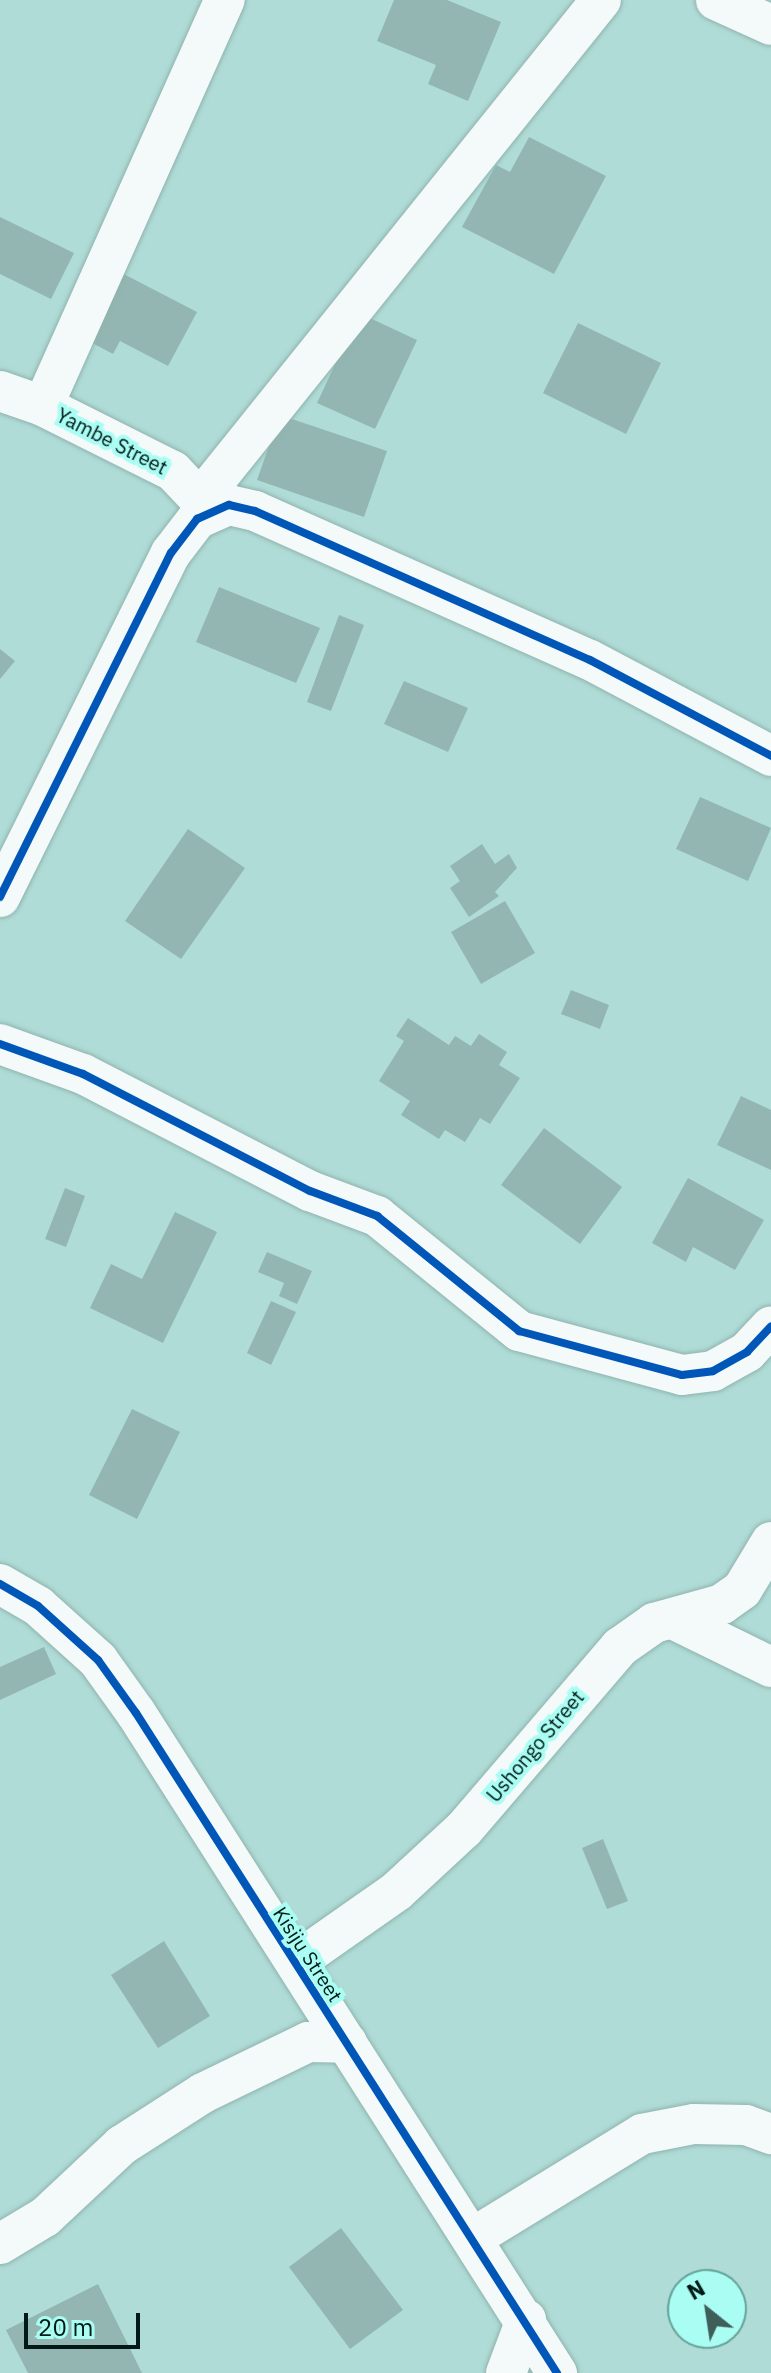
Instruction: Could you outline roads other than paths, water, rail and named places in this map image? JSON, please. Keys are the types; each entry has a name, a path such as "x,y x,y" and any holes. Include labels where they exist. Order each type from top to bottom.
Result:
{"street":[{"path":"43,406 225,0"},
{"path":"0,897 126,635 171,553 206,503 601,0"},
{"path":"716,0 771,25"},
{"name":"Yambe Street","path":"0,391 43,406 173,471 206,503"},
{"path":"206,503 242,506 349,552 590,660 771,756"},
{"path":"0,1044 83,1074 310,1191 377,1216 519,1331 682,1375 713,1371 747,1352 771,1326"},
{"name":"Ushongo Street","path":"296,1962 397,1891 464,1829 605,1662 638,1633 722,1604 742,1590 771,1542"},
{"name":"Kisiju Street","path":"0,1584 38,1606 98,1660 474,2237 557,2373"},
{"path":"673,1619 771,1667"},
{"path":"0,2244 45,2217 122,2145 214,2087 308,2042 347,2043"},
{"path":"474,2237 642,2134 694,2124 746,2125 771,2134"},
{"path":"506,2373 526,2320"}]}
